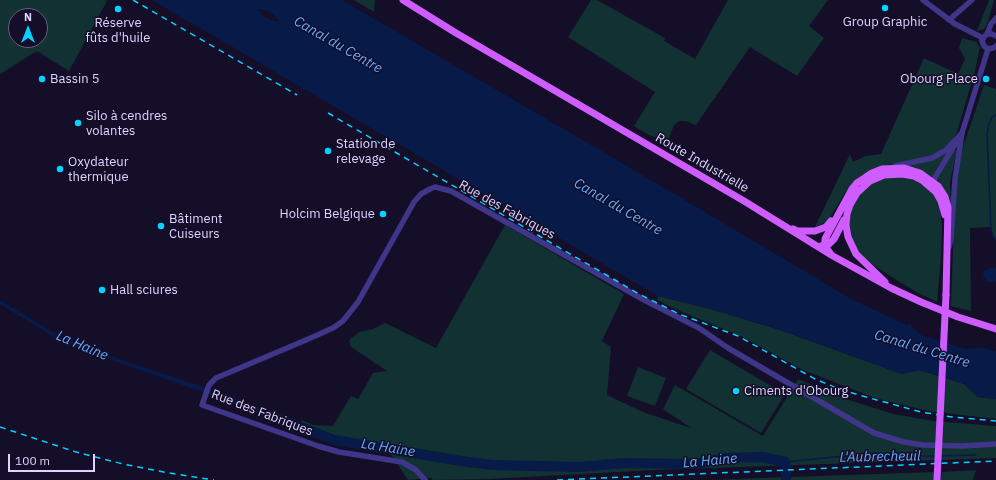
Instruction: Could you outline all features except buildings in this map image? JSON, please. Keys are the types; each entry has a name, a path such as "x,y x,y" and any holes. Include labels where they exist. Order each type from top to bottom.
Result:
{"main road":[{"name":"Route Industrielle","path":"403,0 456,33 782,224 833,256 891,288 921,302 958,317 996,329"},
{"path":"782,224 797,231 822,230 830,222 852,189 872,172 886,169 904,168 920,173 934,182 942,191 947,202 949,214 937,480"},
{"path":"816,246 825,246 838,235 853,199 870,181 884,175 902,174 914,176 922,180 936,192 944,209 948,236"},
{"path":"833,256 824,243 826,235 852,189"},
{"path":"847,214 847,231 852,247 861,260 891,288"}],"street":[{"path":"923,0 948,20 985,36 992,34 996,36"},
{"path":"948,20 972,0"},
{"path":"988,49 984,46 985,36 996,18"},
{"path":"988,49 996,46"},
{"path":"948,251 951,239 955,178 962,133 988,49"},
{"path":"886,169 932,158 946,150 962,133"},
{"path":"936,192 934,182 962,133"},
{"name":"Rue des Fabriques","path":"425,480 416,470 402,462 339,452 299,440 202,405 209,385 216,378 313,337 343,322 358,302 414,202 421,194 430,188 435,187 451,191 644,300 699,328 728,348 874,433 898,441 923,445 962,446 996,444"}],"green space":[{"path":"0,0 107,1 69,71 37,51 0,74"},
{"path":"354,0 375,0 374,12"},
{"path":"591,0 597,0 665,38 664,41 695,59 728,0 828,0 809,26 824,38 797,76 750,47 696,125 686,121 679,121 674,125 669,138 664,141 649,135 634,126 655,92 568,37"},
{"path":"989,0 994,0 987,25 984,29 977,31"},
{"path":"962,38 976,42 980,47 975,71 957,132 952,140 944,148 929,157 878,167 860,176 848,188 828,221 815,227 850,154 853,162 866,156 881,154 924,58 958,74 965,59 959,48"},
{"path":"984,85 996,89 996,240 991,227 970,228 971,311 951,306 955,189 960,156"},
{"path":"951,148 933,177 909,167 909,165 932,160"},
{"path":"955,150 957,150 950,182 951,203 937,179"},
{"path":"890,176 915,179 931,190 939,202 942,226 937,302 916,292 890,276 859,255 854,247 848,226 851,207 854,201 871,183"},
{"path":"505,225 624,294 602,341 611,347 607,395 643,412 691,428 663,409 675,385 763,436 798,379 849,400 893,414 934,421 996,426 996,458 655,470 489,479 433,480 431,478 408,480 390,453 337,445 297,429 302,420 313,425 333,426 351,396 358,399 373,373 387,371 351,347 349,340 359,332 373,329 385,323 436,348"},
{"path":"658,296 711,309 780,330 902,374 919,370 964,384 978,397 996,399 996,419 928,411 875,398 803,370 739,335 682,312 657,300"},
{"name":"Ciments d'Obourg","path":"710,350 785,394 761,433 686,389"},
{"path":"638,367 666,378 655,406 627,396"},
{"path":"976,470 973,480 941,480 942,472"},
{"path":"934,472 934,480 711,480 762,478"}],"water":[{"name":"Canal du Centre","path":"152,0 342,0 612,157 855,301 907,325 909,323 921,335 966,349 983,347 996,351 996,399 977,397 964,384 920,370 902,374 780,330 711,309 658,296"},
{"path":"991,267 996,268 996,282 988,282 983,276 984,271"},
{"path":"0,300 58,335 87,348 227,395 293,422 290,426 227,401 75,347 55,338 0,304"}],"pier":[{"path":"258,9 265,10 274,15 279,21 273,21 262,15"}],"waterway":[{"name":"L'Aubrecheuil","path":"996,115 992,117 987,133 991,231 996,240"},
{"name":"La Haine","path":"280,419 334,440 493,465 580,467 623,463 694,464 726,458 763,457 785,462 786,480"},
{"name":"L'Aubrecheuil","path":"940,456 976,455"},
{"name":"L'Aubrecheuil","path":"785,462 834,457 936,456"}],"railway":[{"path":"133,0 297,95"},
{"path":"328,113 639,294 679,314 738,336 815,379 839,389 921,412 952,417 996,421"},
{"path":"0,427 76,452 123,464 214,480"},
{"path":"557,480 996,461"}],"place":[{"name":"Group Graphic","path":"885,8"},
{"name":"Réserve fûts d'huile","path":"118,9"},
{"name":"Bassin 5","path":"42,79"},
{"name":"Obourg Place","path":"986,79"},
{"name":"Silo à cendres volantes","path":"78,123"},
{"name":"Station de relevage","path":"328,151"},
{"name":"Oxydateur thermique","path":"60,169"},
{"name":"Holcim Belgique","path":"383,214"},
{"name":"Bâtiment Cuiseurs","path":"161,226"},
{"name":"Hall sciures","path":"102,290"},
{"name":"Ciments d'Obourg","path":"736,391"}]}
